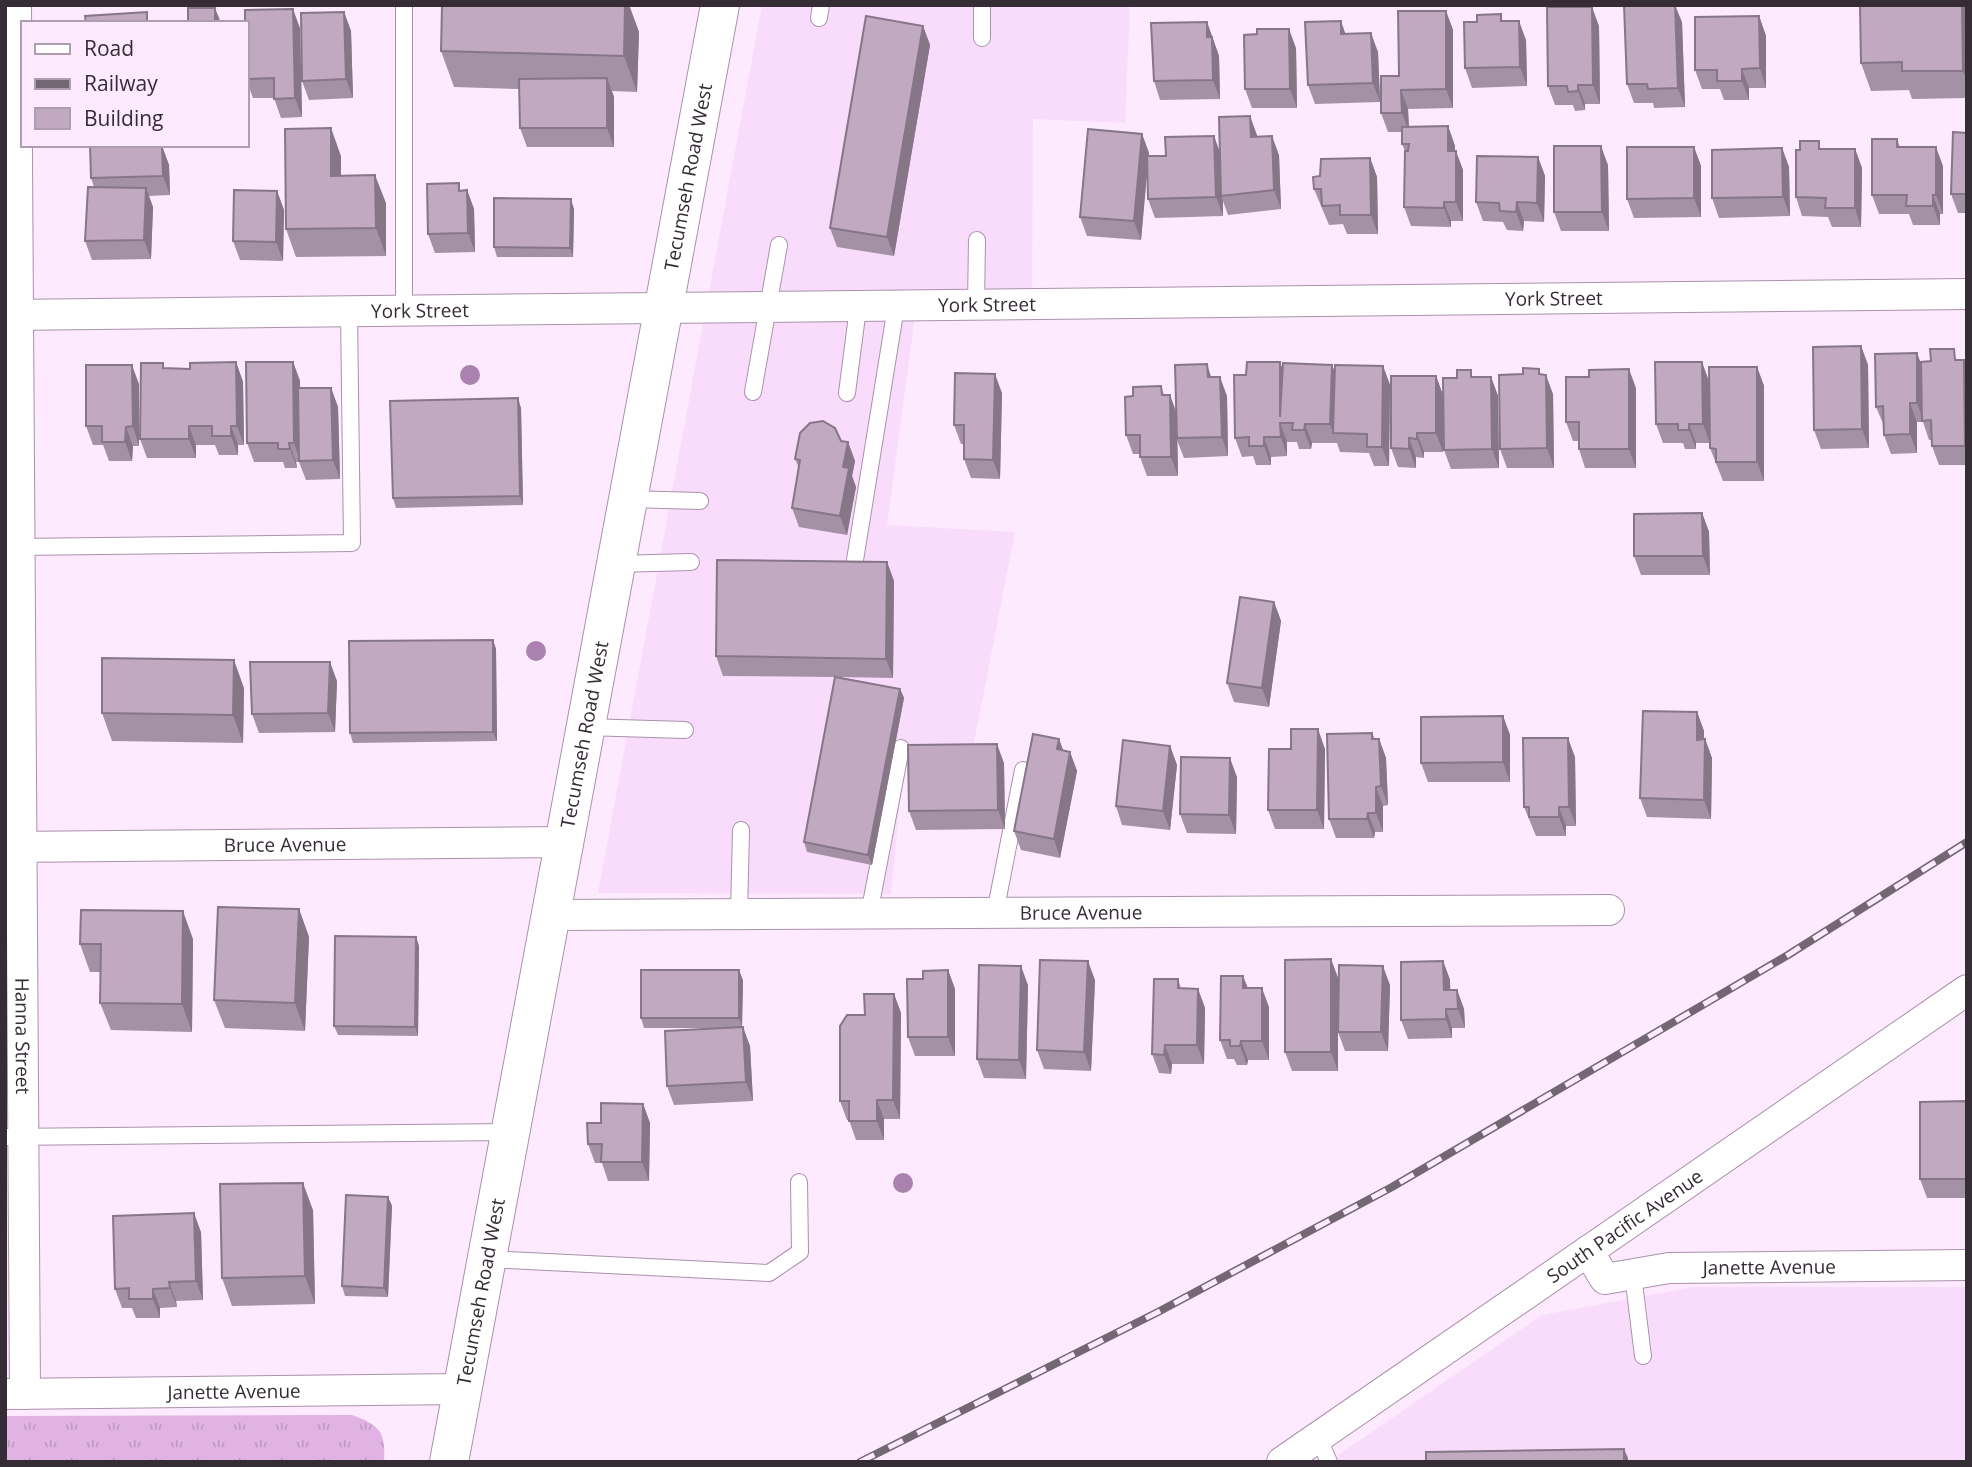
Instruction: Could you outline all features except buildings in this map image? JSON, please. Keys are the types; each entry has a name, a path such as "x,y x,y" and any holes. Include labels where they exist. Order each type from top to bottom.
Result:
{"main road":[{"name":"Tecumseh Road West","path":"449,1462 720,5"}],"street":[{"name":"Hanna Street","path":"15,1394 12,315 16,5"},
{"name":"York Street","path":"12,315 1967,294"},
{"name":"Bruce Avenue","path":"13,847 564,842"},
{"name":"Bruce Avenue","path":"551,915 1609,910"},
{"name":"South Pacific Avenue","path":"1282,1462 1324,1449 1588,1251 1967,990"},
{"name":"Janette Avenue","path":"1588,1251 1605,1279 1669,1268 1967,1265"},
{"name":"Janette Avenue","path":"15,1394 462,1389"}],"lane":[{"path":"404,5 404,312"},
{"path":"982,5 982,38"},
{"path":"976,306 977,240"},
{"path":"753,392 779,245"},
{"path":"855,559 896,307"},
{"path":"847,393 858,308"},
{"path":"12,547 352,543 349,312"},
{"path":"628,499 700,501"},
{"path":"615,564 691,562"},
{"path":"585,727 685,730"},
{"path":"869,914 901,748"},
{"path":"995,914 1023,770"},
{"path":"738,914 741,830"},
{"path":"14,1137 510,1132"},
{"path":"487,1259 769,1273 800,1252 799,1182"},
{"path":"1633,1275 1643,1356"}],"shaded area":[{"path":"762,5 1130,5 1125,123 1033,119 1032,295 918,294 887,525 1015,532 972,753 905,750 891,894 598,893"},
{"path":"1693,1287 1967,1287 1967,1462 1328,1462 1542,1315"}],"green space":[{"path":"352,1415 369,1422 379,1431 384,1443 384,1462 5,1462 5,1416"}],"railway":[{"path":"860,1462 1158,1312 1392,1187 1788,955 1967,842"}]}
